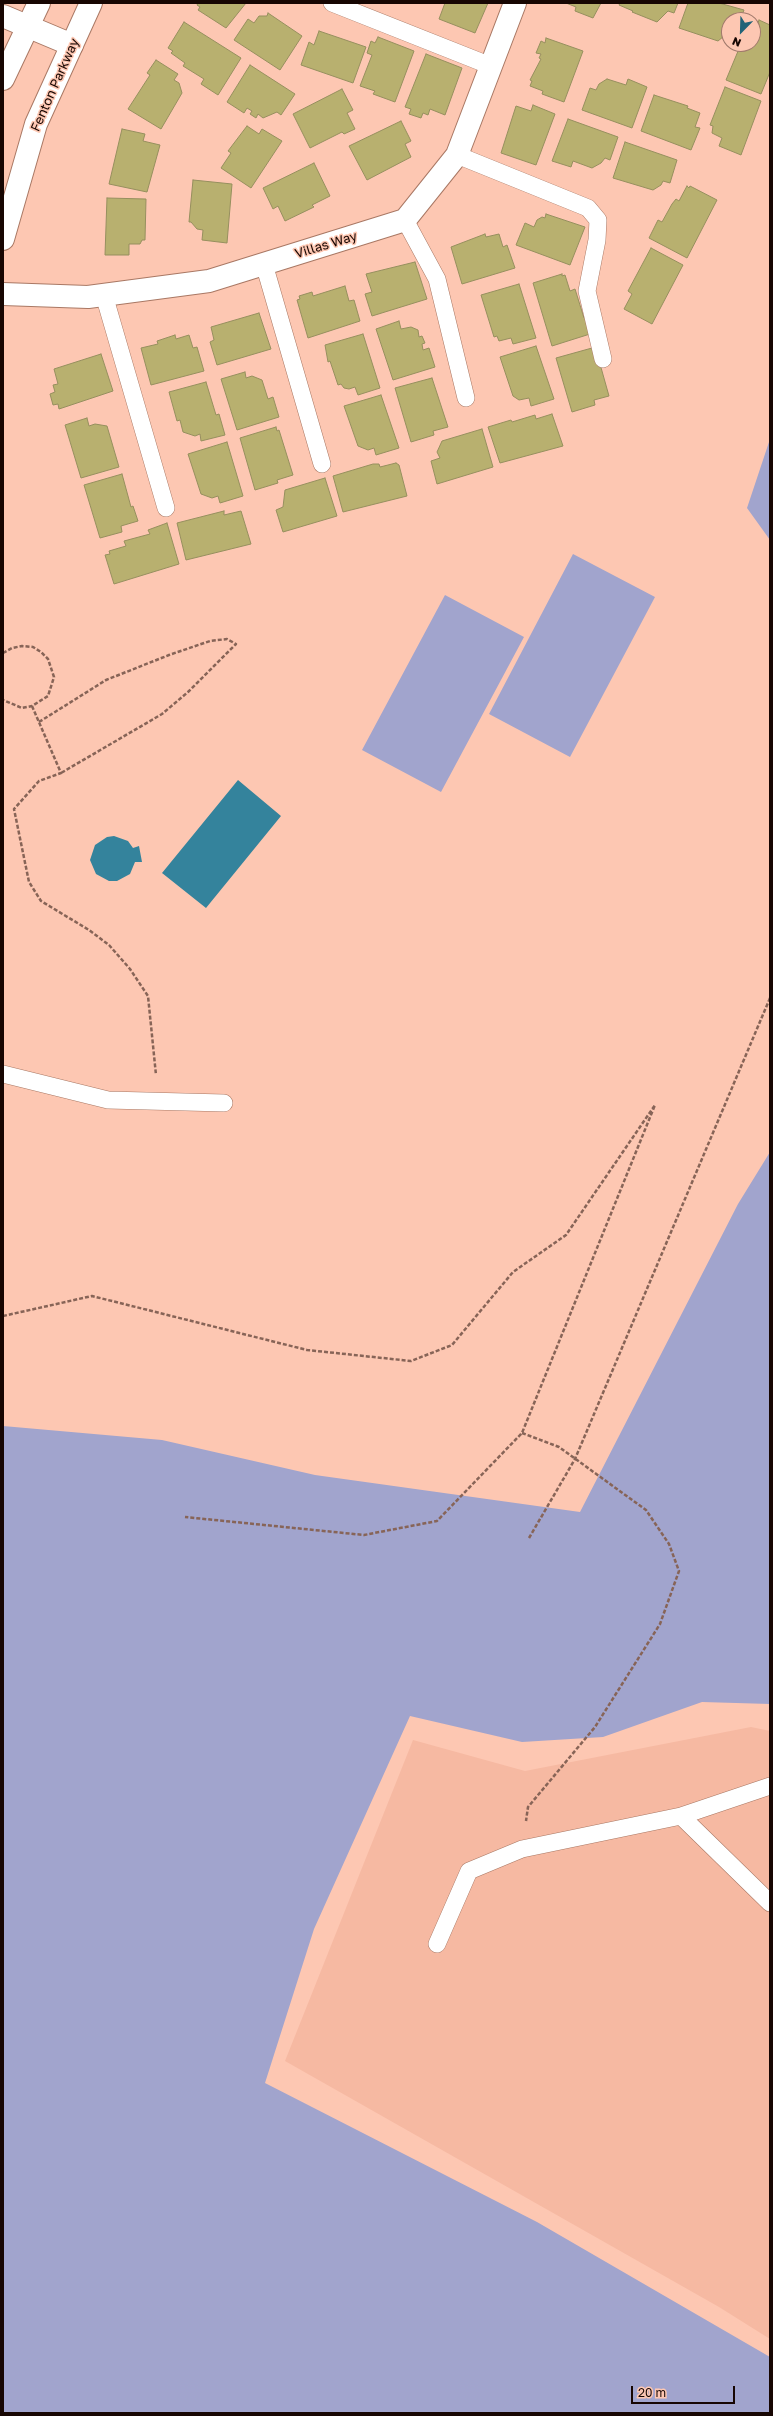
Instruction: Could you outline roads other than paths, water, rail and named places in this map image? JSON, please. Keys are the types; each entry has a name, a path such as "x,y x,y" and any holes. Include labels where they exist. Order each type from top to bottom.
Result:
{"street":[{"path":"3,79 40,3"},
{"name":"Fenton Parkway","path":"3,238 36,124 91,3"},
{"path":"405,220 457,155 515,3"},
{"path":"3,16 72,45"},
{"name":"Villas Way","path":"3,294 88,297 209,281 405,220"}],"lane":[{"path":"332,3 491,66"},
{"path":"457,155 588,208 598,220 597,240 587,291 603,359"},
{"path":"405,220 437,279 466,398"},
{"path":"264,264 322,464"},
{"path":"104,295 166,508"},
{"path":"3,1074 108,1100 224,1103"},
{"path":"437,1944 469,1871 522,1849 681,1816 770,1786"},
{"path":"681,1816 770,1903"}]}
